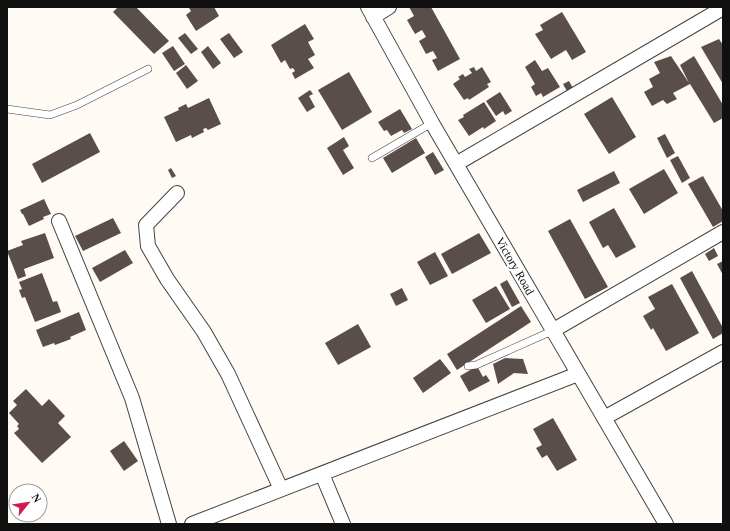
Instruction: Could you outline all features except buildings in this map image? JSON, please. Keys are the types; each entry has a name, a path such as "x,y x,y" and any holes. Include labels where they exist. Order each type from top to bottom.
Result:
{"street":[{"path":"370,12 390,7"},
{"path":"456,164 723,8"},
{"name":"Victory Road","path":"370,12 552,331 666,524"},
{"path":"177,193 146,225 148,246 166,279 204,332 228,374 281,489"},
{"path":"59,221 132,398 169,524"},
{"path":"552,331 723,232"},
{"path":"604,418 723,352"},
{"path":"192,524 578,374"},
{"path":"322,474 343,524"}],"lane":[{"path":"7,109 50,115 77,105 148,69"},
{"path":"372,158 432,123"},
{"path":"468,366 476,364 552,331"}]}
